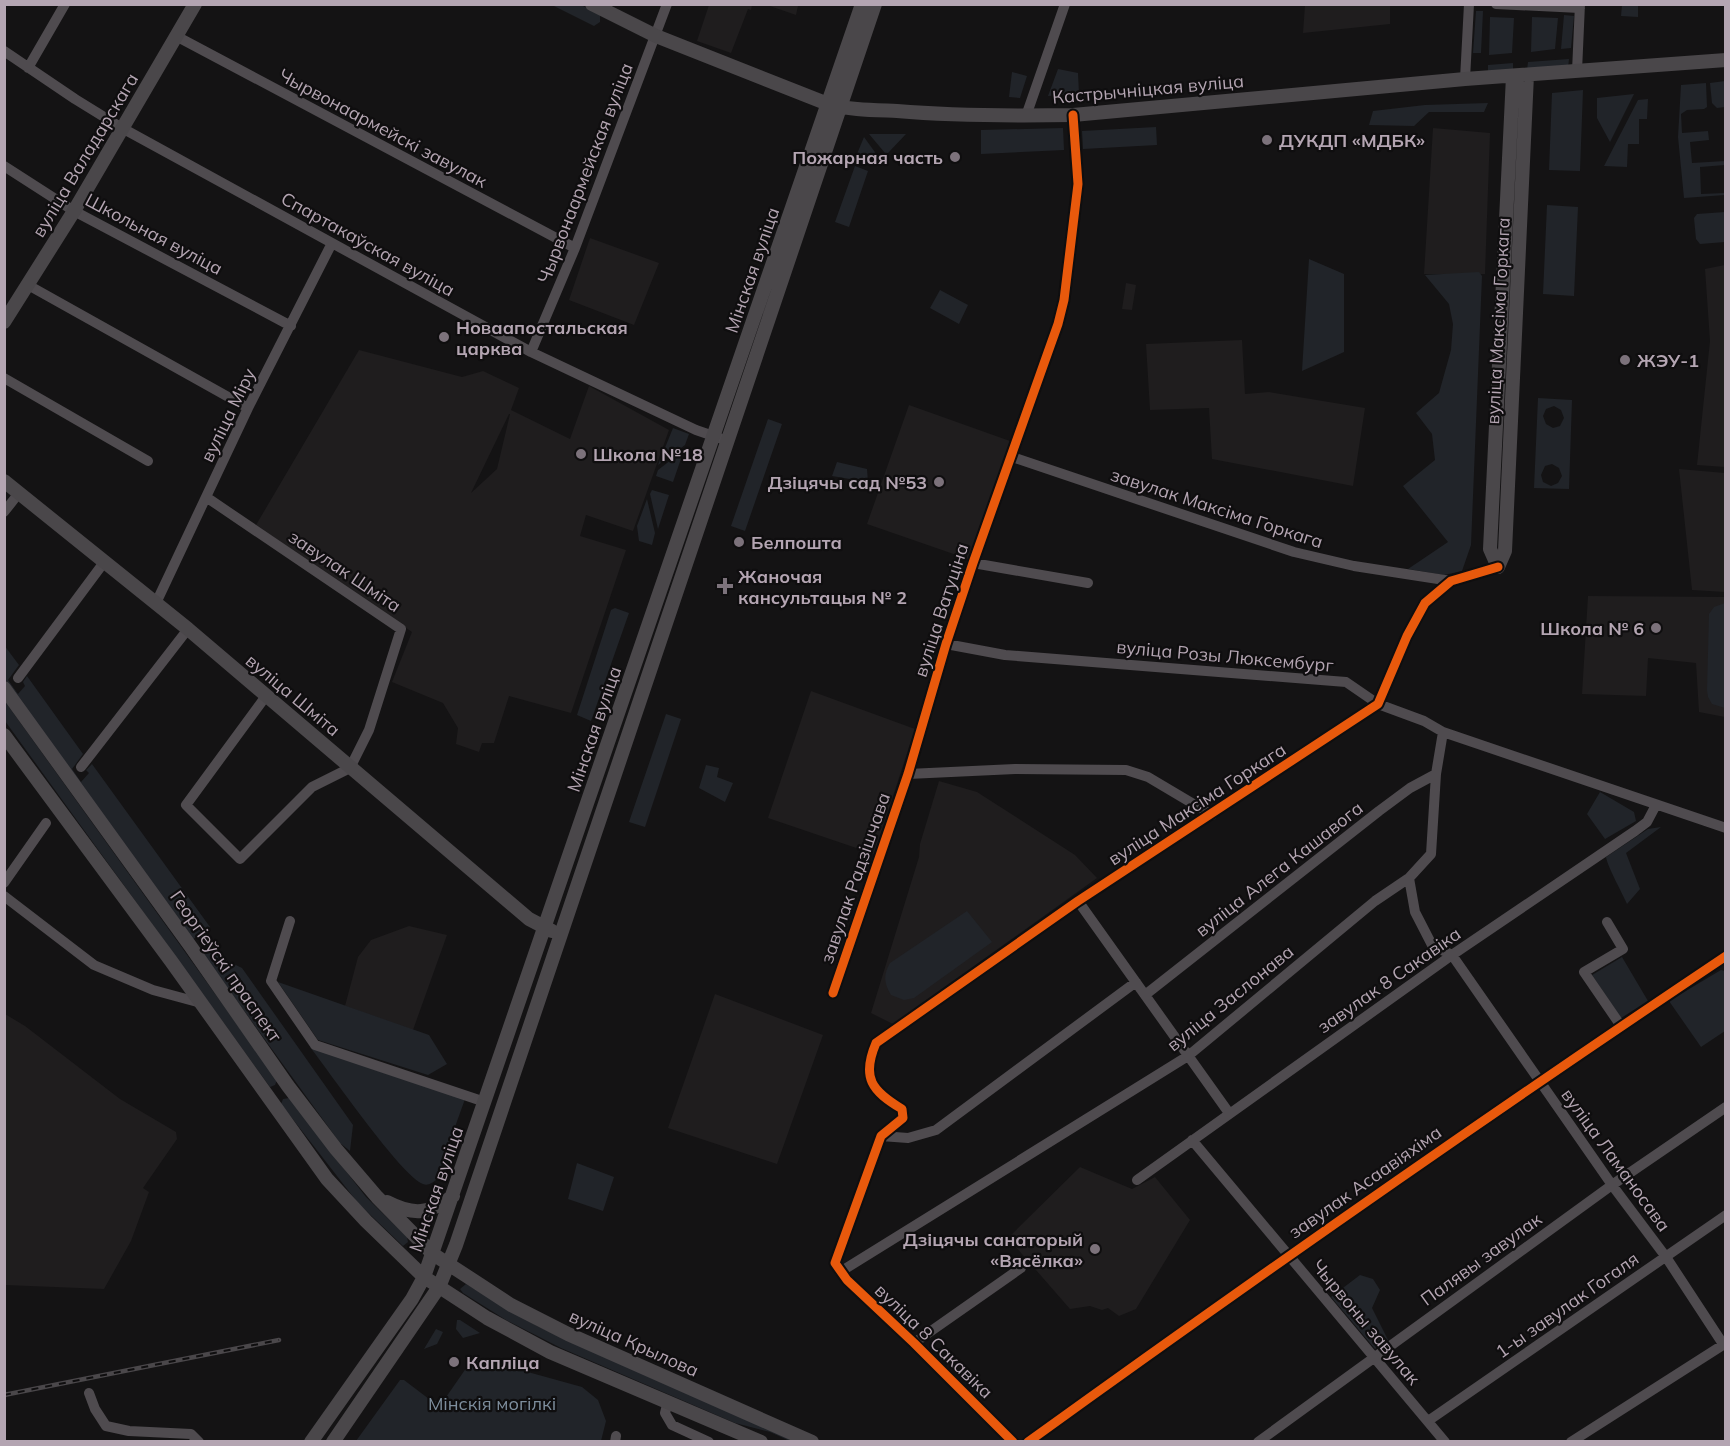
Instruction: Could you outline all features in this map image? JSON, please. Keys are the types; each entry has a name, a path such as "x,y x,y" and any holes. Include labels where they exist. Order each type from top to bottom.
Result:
{"main road":[{"name":"вуліца Валадарскага","path":"4,322 74,211 195,4"},
{"name":"Кастрычніцкая вуліца","path":"592,4 656,36 835,106 917,113 1073,115 1465,79 1725,60"},
{"name":"Мінская вуліца","path":"333,1442 439,1287 456,1245 728,441 835,106 862,4"},
{"name":"Мінская вуліца","path":"312,1442 412,1299 424,1277 713,436 875,4"},
{"name":"вуліца Максіма Горкага","path":"1497,567 1505,551 1527,75"},
{"name":"вуліца Максіма Горкага","path":"1497,567 1490,549 1513,76"},
{"name":"вуліца Шміта","path":"4,481 188,629 529,919 560,934"},
{"name":"Георгіеўскі праспект","path":"4,688 288,1086 336,1149 433,1254"},
{"path":"4,735 327,1179 366,1221 424,1277 487,1318 550,1352 761,1442"},
{"path":"270,1100 288,1086"},
{"path":"378,1197 402,1209 418,1212 432,1209 453,1196"},
{"name":"вуліца Крылова","path":"433,1254 511,1305 568,1334 812,1442"}],"street":[{"path":"28,68 65,4"},
{"name":"Чырвонаармейская вуліца","path":"531,352 574,248 667,4"},
{"path":"1026,116 1065,4"},
{"path":"1465,79 1469,4"},
{"path":"1496,4 1580,6 1577,71"},
{"name":"Чырвонаармейскі завулак","path":"176,36 574,248"},
{"name":"Спартакаўская вуліца","path":"4,51 122,128 531,352 696,430 728,441"},
{"name":"вуліца Ватуціна","path":"908,774 946,644 973,563 1058,324 1064,300 1078,184 1073,115"},
{"name":"Школьная вуліца","path":"4,166 74,211 291,326"},
{"name":"вуліца Міру","path":"156,603 248,408 332,243"},
{"path":"28,285 248,408"},
{"path":"4,378 148,460"},
{"name":"завулак Максіма Горкага","path":"1012,457 1294,552 1354,566 1451,581"},
{"path":"4,512 19,493"},
{"name":"завулак Шміта","path":"206,497 401,629 369,730 350,768"},
{"path":"18,678 105,561"},
{"path":"973,563 1088,583"},
{"path":"1378,704 1407,636 1425,603 1451,581 1497,567"},
{"path":"81,767 188,629"},
{"name":"вуліца Розы Люксембург","path":"946,644 1005,655 1346,682 1378,704 1424,721 1443,732 1725,828"},
{"path":"266,696 186,805 240,859 312,787 350,768"},
{"name":"вуліца Максіма Горкага","path":"881,1136 903,1118 902,1109 885,1097 872,1083 868,1071 876,1043 1078,901 1378,704"},
{"name":"вуліца Заслонава","path":"838,1268 1188,1056 1375,901 1409,878 1431,854 1436,774 1443,732"},
{"name":"завулак Радзішчава","path":"833,993 908,774 1015,770 1126,770 1148,777 1212,815"},
{"name":"вуліца Алега Кашавога","path":"1145,995 1379,811 1410,788 1436,774"},
{"name":"завулак 8 Сакавіка","path":"1137,1180 1452,955 1635,831 1647,822 1656,806"},
{"path":"4,883 46,823"},
{"name":"вуліца Ламаносава","path":"1409,878 1415,912 1432,945 1452,955 1538,1081 1666,1257 1724,1344"},
{"path":"4,896 94,965 153,990 201,1003"},
{"path":"1078,901 1228,1113"},
{"path":"290,921 271,981 315,1045 485,1102"},
{"path":"1607,922 1623,949 1584,972 1621,1026"},
{"name":"завулак Асаавіяхіма","path":"1028,1442 1288,1255 1538,1081 1725,956"},
{"path":"838,1268 881,1136 908,1138 936,1130 1136,982"},
{"name":"Палявы завулак","path":"1258,1442 1612,1185 1725,1107"},
{"name":"Чырвоны завулак","path":"1192,1140 1445,1442"},
{"name":"1-ы завулак Гогаля","path":"1428,1421 1725,1215"},
{"name":"вуліца 8 Сакавіка","path":"838,1268 1013,1442"},
{"path":"914,1343 1021,1268"},
{"path":"1571,1442 1724,1344"},
{"path":"89,1393 95,1409 106,1426 129,1431 191,1434 199,1442"},
{"path":"668,1401 665,1413 672,1425 709,1442"}],"shaded area":[{"path":"709,5 752,5 751,10 748,9 731,53 697,41"},
{"path":"767,5 794,5 798,6 796,15"},
{"path":"1305,5 1390,5 1390,24 1303,33"},
{"path":"1433,128 1490,133 1485,274 1424,274"},
{"path":"590,238 659,263 634,325 569,300"},
{"path":"1726,265 1725,467 1697,465 1710,341 1705,269"},
{"path":"1126,283 1136,285 1132,310 1122,309"},
{"path":"1242,340 1245,394 1269,392 1365,408 1353,486 1212,459 1209,408 1150,410 1146,344"},
{"path":"359,350 462,377 483,371 519,388 511,410 570,439 589,386 669,430 633,531 586,515 580,536 626,550 571,713 509,696 494,743 482,743 479,752 456,744 458,728 443,703 392,682 412,632 256,525","holes":["510,414 497,469 471,493"]},
{"name":"Дзіцячы сад №53","path":"909,405 1010,441 968,559 867,524"},
{"path":"1679,469 1725,473 1725,592 1692,590"},
{"name":"Школа № 6","path":"1588,596 1725,597 1725,717 1699,712 1696,663 1648,658 1646,696 1582,694"},
{"path":"811,691 915,729 874,854 768,818"},
{"path":"939,781 977,792 1075,855 1097,878 893,1024 871,1013 919,857 920,844"},
{"path":"409,926 447,935 413,1030 345,1006 358,957 371,940"},
{"path":"715,994 823,1035 777,1164 668,1128"},
{"path":"5,1014 25,1026 120,1099 176,1132 177,1139 143,1188 149,1192 131,1241 104,1289 5,1285"},
{"name":"Дзіцячы санаторый «Вясёлка»","path":"1080,1167 1132,1189 1155,1177 1190,1220 1136,1309 1119,1316 1108,1308 1102,1310 1090,1306 1070,1309 1008,1238"}],"green space":[{"path":"552,5 581,5 600,14 600,22 594,26"},
{"path":"1622,5 1638,5 1638,17 1621,16"},
{"path":"1476,11 1483,11 1481,53 1473,53"},
{"path":"1564,15 1574,16 1571,48 1561,49"},
{"path":"1490,17 1514,18 1512,53 1489,55"},
{"path":"1532,17 1558,18 1555,49 1531,52"},
{"path":"1569,59 1568,68 1527,70 1528,62"},
{"path":"1513,63 1513,71 1488,73 1488,65"},
{"path":"1058,69 1078,73 1079,94 1048,96"},
{"path":"1012,72 1027,76 1020,98 1009,97"},
{"path":"1725,81 1725,107 1717,108 1712,103 1710,83"},
{"path":"1706,83 1707,107 1687,110 1681,114 1682,133 1708,131 1709,140 1690,142 1692,163 1725,161 1725,165 1700,167 1701,194 1725,193 1725,195 1684,198 1678,137 1681,85"},
{"path":"1583,90 1580,171 1549,170 1552,93"},
{"path":"1634,94 1610,142 1597,118 1597,98"},
{"path":"1648,99 1647,119 1639,119 1639,144 1628,144 1627,167 1604,166 1638,100"},
{"path":"1488,103 1484,112 1429,112 1414,126 1369,125 1373,111 1425,105"},
{"path":"1156,127 1157,145 1083,149 1082,131"},
{"path":"1063,128 1064,150 981,154 981,130"},
{"path":"869,134 906,134 888,153 885,153"},
{"path":"864,137 877,155 857,154"},
{"path":"855,166 868,171 849,227 835,222"},
{"path":"1547,205 1578,207 1574,296 1543,294"},
{"path":"1725,212 1725,242 1700,244 1696,239 1694,218 1697,214"},
{"path":"1309,259 1344,274 1344,352 1302,371"},
{"path":"1479,272 1482,276 1471,545 1462,571 1444,575 1408,569 1448,542 1403,486 1435,460 1432,434 1416,413 1439,393 1451,350 1453,324 1449,304 1425,275"},
{"path":"940,290 968,305 959,324 930,308"},
{"path":"1538,398 1572,400 1569,489 1534,488","holes":["1554,406 1561,410 1564,418 1560,426 1553,428 1546,424 1543,416 1546,409","1552,464 1559,468 1562,476 1558,483 1551,486 1543,482 1541,475 1545,466"]},
{"path":"768,419 782,424 745,531 731,526"},
{"path":"673,428 689,434 685,445 658,465"},
{"path":"684,450 673,482 656,476 658,470"},
{"path":"837,462 867,469 868,482 832,476"},
{"path":"652,490 669,495 658,529 650,494"},
{"path":"647,499 655,533 652,545 639,541 637,526"},
{"path":"1725,603 1726,708 1712,704 1707,690 1709,614 1714,607"},
{"path":"615,608 629,613 591,721 577,715 611,610"},
{"path":"4,645 19,665 8,680 18,694 25,686 23,682 27,676 83,754 72,769 81,782 89,773 86,770 92,764 210,927 192,940 5,679"},
{"path":"4,700 277,1080 275,1085 270,1087 5,721"},
{"path":"666,714 681,719 645,827 629,822"},
{"path":"706,765 719,768 717,777 733,783 725,802 699,788"},
{"path":"1600,792 1634,812 1636,821 1605,839 1587,814"},
{"path":"1661,827 1626,853 1640,889 1627,904 1606,857 1648,829"},
{"path":"967,911 992,942 914,998 904,1000 891,995 885,979 890,963"},
{"path":"203,949 242,968 353,1125 350,1151 340,1143 200,950"},
{"path":"1622,957 1648,1001 1621,1018 1592,975"},
{"path":"1721,970 1725,971 1725,1031 1701,1047 1669,1001"},
{"path":"278,982 429,1035 447,1064 428,1075 318,1040"},
{"path":"310,1047 465,1099 436,1180 423,1184 399,1163 365,1122"},
{"path":"289,1098 366,1197 407,1237 408,1242 403,1246 358,1203 281,1104 283,1099"},
{"path":"577,1163 614,1177 603,1211 568,1199"},
{"path":"1360,1275 1373,1279 1380,1290 1372,1308 1388,1340 1375,1349 1331,1297"},
{"path":"466,1284 539,1327 796,1441 735,1423 561,1348 506,1320 463,1293 460,1289"},
{"path":"457,1320 480,1333 463,1338 456,1329"},
{"path":"436,1329 443,1332 437,1344 424,1349"},
{"name":"Мінскія могілкі","path":"477,1358 582,1387 598,1400 606,1421 601,1441 356,1441 400,1380 404,1380 429,1399 442,1403 469,1364"}],"railway":[{"path":"4,1395 279,1340"}],"cycle path":[{"path":"833,993 908,774 946,644 973,563 1058,324 1064,300 1078,184 1073,115"},
{"path":"1013,1442 847,1280 835,1263 881,1136 903,1118 902,1109 883,1096 872,1082 870,1066 876,1043 1078,901 1378,704 1407,636 1425,603 1451,581 1498,567"},
{"path":"1028,1442 1375,1196 1726,956"}],"place":[{"name":"ДУКДП «МДБК»","path":"1267,140"},
{"name":"Пожарная часть","path":"955,157"},
{"name":"Новаапостальская царква","path":"444,337"},
{"name":"ЖЭУ-1","path":"1625,360"},
{"name":"Школа №18","path":"581,454"},
{"name":"Дзіцячы сад №53","path":"939,482"},
{"name":"Белпошта","path":"739,542"},
{"name":"Жаночая кансультацыя № 2","path":"725,586"},
{"name":"Школа № 6","path":"1656,628"},
{"name":"Дзіцячы санаторый «Вясёлка»","path":"1095,1249"},
{"name":"Капліца","path":"454,1362"}]}
